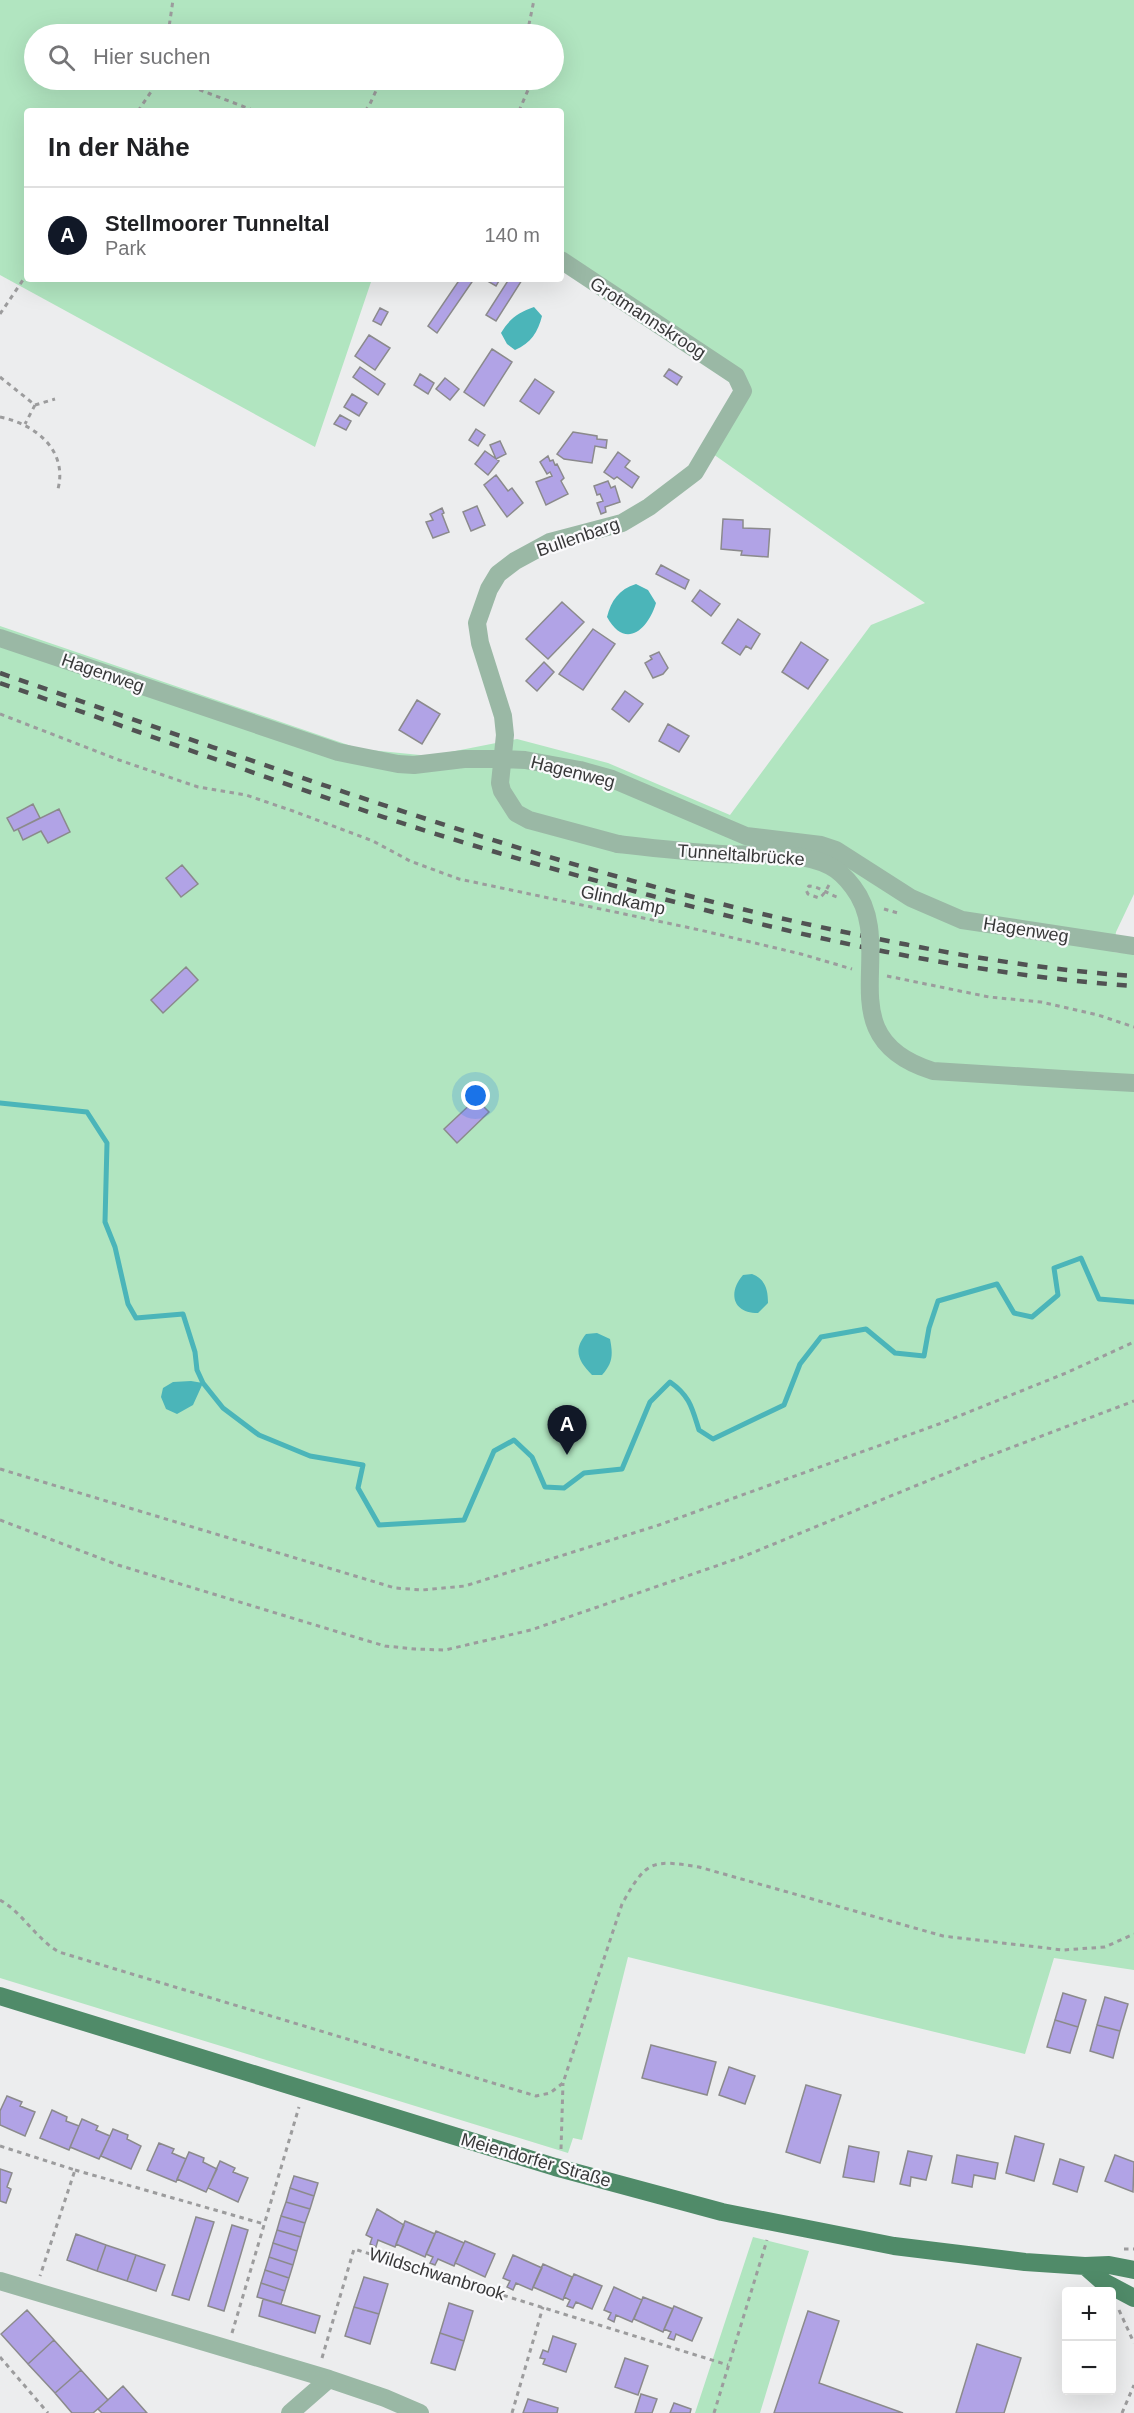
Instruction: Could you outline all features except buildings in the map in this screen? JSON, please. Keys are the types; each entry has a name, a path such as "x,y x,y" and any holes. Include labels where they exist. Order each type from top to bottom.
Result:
{"main road":[{"name":"Meiendorfer Straße","path":"0,1996 555,2167 722,2212 894,2246 1005,2260 1085,2266 1109,2265 1134,2270"},
{"path":"1085,2266 1102,2281 1134,2298"}],"street":[{"name":"Grotmannskroog","path":"564,262 736,376"},
{"name":"Bullenbarg","path":"503,759 503,716 480,643 477,623 482,606 498,574 515,561 550,542 584,531 622,523 649,507 695,472 743,391 736,376"},
{"name":"Hagenweg","path":"0,638 338,752 366,759 414,765 464,759 525,760 612,779 746,836 821,845 836,850 911,898 962,920 1134,946"},
{"name":"Tunneltalbrücke","path":"503,759 502,791 516,813 546,825 618,844 712,854 786,856 830,866 847,879 867,913 868,991 871,1015 893,1050 912,1063 933,1071 1134,1083"},
{"path":"0,2280 323,2378 383,2406 420,2413"},
{"path":"290,2413 323,2378"}],"path":[{"path":"169,24 173,0"},
{"path":"529,24 534,0"},
{"path":"140,108 152,90"},
{"path":"200,90 247,108"},
{"path":"367,108 376,90"},
{"path":"520,108 528,90"},
{"path":"0,314 24,278"},
{"path":"0,377 35,405"},
{"path":"25,424 35,405 55,399"},
{"path":"0,417 25,424 47,440 54,449 60,480 58,489"},
{"name":"Glindkamp","path":"0,714 119,760 198,787 246,795 373,841 410,861 459,879 700,930 853,969"},
{"path":"819,890 808,886 806,890 808,894 819,898 827,887"},
{"path":"887,976 989,997 1041,1002 1098,1015 1134,1027"},
{"path":"0,1469 394,1588 422,1590 465,1586 659,1525 904,1437 1066,1373 1134,1342"},
{"path":"0,1520 118,1565 385,1646 445,1650 531,1630 742,1557 1134,1401"},
{"path":"560,2154 563,2083 622,1904 636,1878 651,1865 668,1862 699,1867 943,1936 1063,1950 1105,1947 1134,1934"},
{"path":"0,1900 48,1945 59,1952 536,2096 550,2093 563,2083"},
{"path":"227,2349 304,2090"},
{"path":"0,2146 264,2224"},
{"path":"35,2291 75,2170"},
{"path":"714,2413 772,2223"},
{"path":"1115,2248 1134,2248"},
{"name":"Wildschwanbrook","path":"323,2378 354,2249 728,2365"},
{"path":"1113,2286 1115,2302 1134,2343"},
{"path":"512,2413 543,2307"},
{"path":"0,2357 48,2413"},
{"path":"1122,2413 1134,2385"}],"green space":[{"path":"0,0 1134,0 1134,894 1116,932 1113,952 1134,954 1134,1970 1054,1958 1025,2054 628,1957 582,2140 573,2138 568,2153 0,1978 0,626 360,749 430,756 517,739 608,763 730,815 871,625 925,603 703,447 737,387 564,270 564,108 24,108 24,282 371,282 315,447 0,275"},
{"path":"753,2237 809,2251 760,2413 695,2413"}],"water":[{"path":"534,307 542,316 538,327 530,340 515,350 507,344 501,333 515,317"},
{"path":"636,584 648,590 656,603 648,621 642,628 628,634 621,633 607,617 617,596"},
{"path":"752,1274 763,1282 767,1293 768,1303 758,1313 743,1309 735,1300 734,1294 743,1275"},
{"path":"597,1333 610,1339 611,1358 602,1375 592,1375 583,1365 578,1350 586,1334"},
{"path":"173,1382 203,1383 193,1405 177,1414 166,1409 161,1397 163,1388"}],"waterway":[{"path":"0,1103 87,1112 107,1143 105,1222 115,1247 128,1304 136,1318 183,1314 195,1352 197,1370 203,1383 223,1408 259,1435 310,1456 363,1465 358,1488 379,1525 464,1520 494,1451 514,1440 532,1457 545,1487 564,1488 584,1473 622,1469 650,1402 670,1382 686,1398 699,1430 713,1439 784,1405 800,1364 821,1337 866,1329 895,1353 924,1356 929,1328 938,1301 997,1284 1014,1313 1032,1317 1058,1295 1054,1268 1081,1258 1099,1299 1134,1302"}],"railway":[{"path":"0,673 425,819 641,883 749,911 927,949 1031,965 1134,976"},
{"path":"0,683 414,827 672,901 761,924 920,958 1027,975 1134,986"}],"place":[{"name":"Stellmoorer Tunneltal","path":"567,1455"}]}
